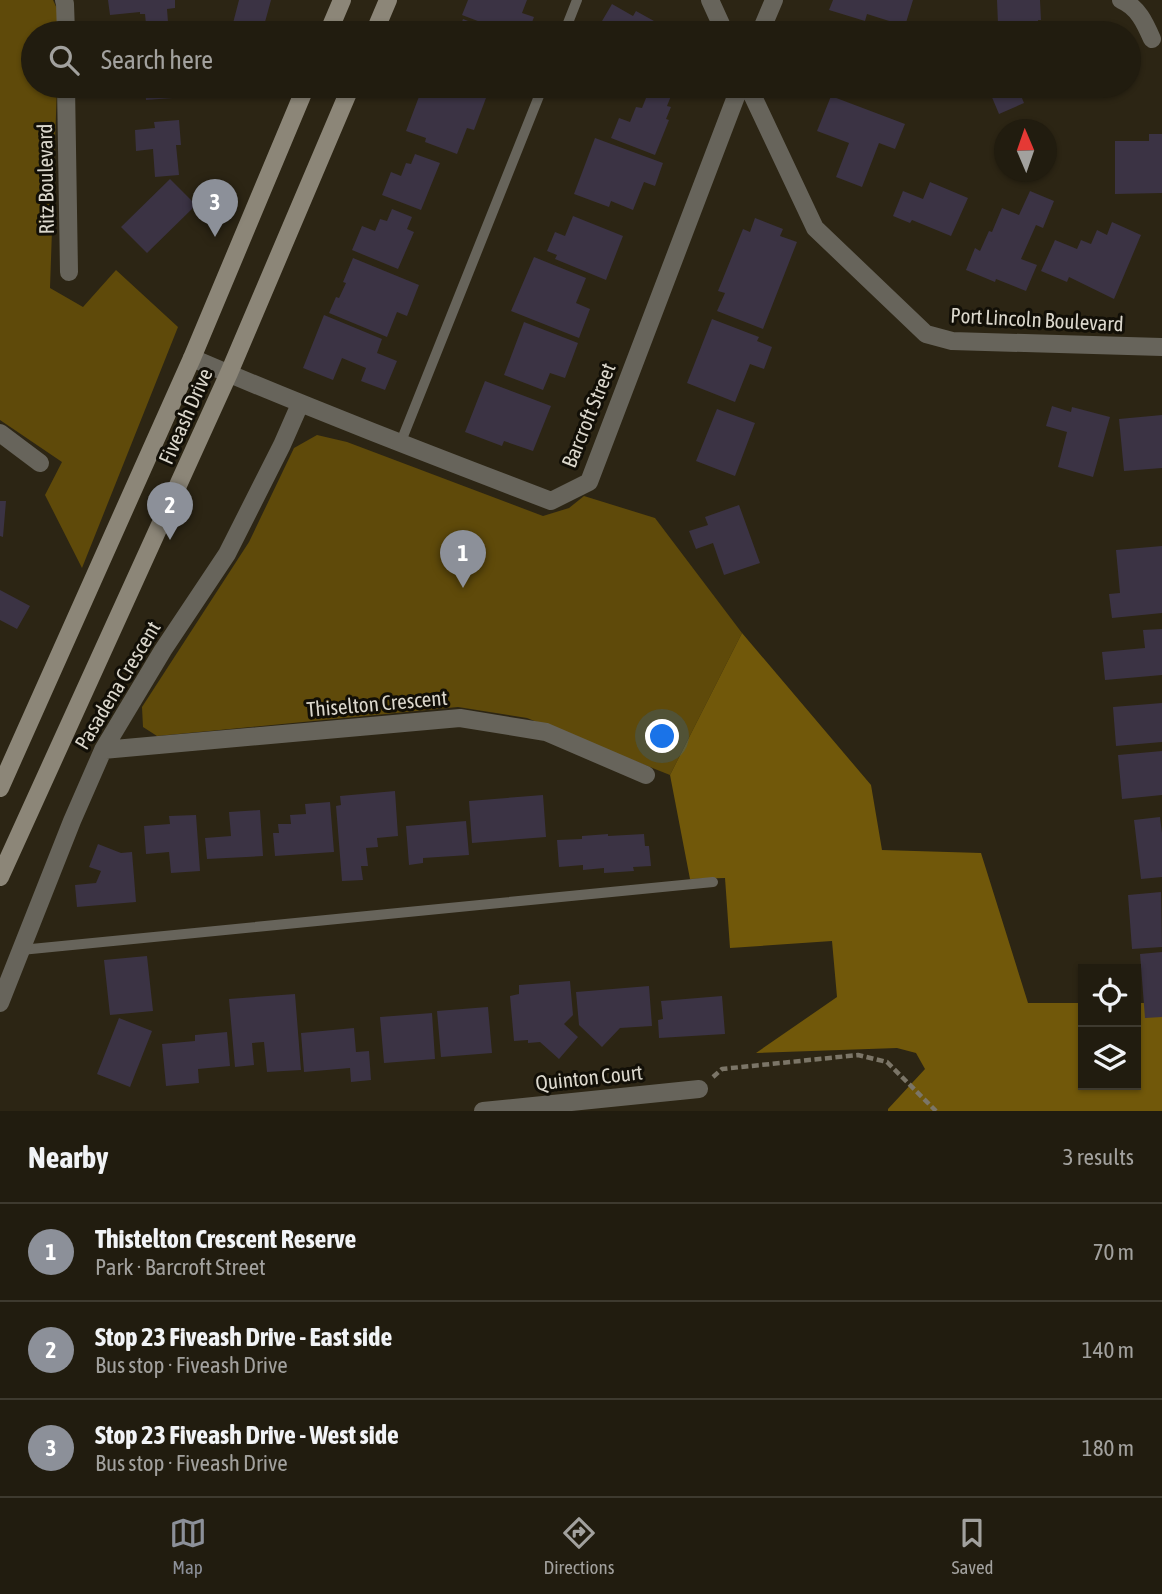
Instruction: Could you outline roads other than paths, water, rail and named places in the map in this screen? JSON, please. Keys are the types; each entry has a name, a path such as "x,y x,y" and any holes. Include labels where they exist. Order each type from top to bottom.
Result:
{"main road":[{"path":"333,21 342,0"},
{"path":"379,21 388,0"},
{"name":"Fiveash Drive","path":"0,788 192,358 301,98"},
{"name":"Fiveash Drive","path":"0,877 229,373 346,98"}],"street":[{"path":"64,0 66,21"},
{"path":"710,0 720,21"},
{"path":"765,21 774,0"},
{"path":"1127,1 1142,18 1152,38"},
{"name":"Ritz Boulevard","path":"66,98 69,272"},
{"name":"Barcroft Street","path":"192,358 400,444 551,501 589,482 735,98"},
{"name":"Port Lincoln Boulevard","path":"754,98 815,228 926,334 952,341 1162,347"},
{"name":"Pasadena Crescent","path":"0,1003 103,750 163,650 227,554 300,404"},
{"path":"0,433 40,463"},
{"name":"Thiselton Crescent","path":"103,750 460,718 546,732 646,775"},
{"name":"Quinton Court","path":"483,1111 699,1089"}],"lane":[{"path":"569,21 577,0"},
{"path":"400,444 538,98"},
{"path":"21,950 713,882"}],"place":[{"name":"Stop 23 Fiveash Drive - West side","path":"215,237"},
{"name":"Stop 23 Fiveash Drive - East side","path":"170,540"},
{"name":"Thistelton Crescent Reserve","path":"463,588"}]}
